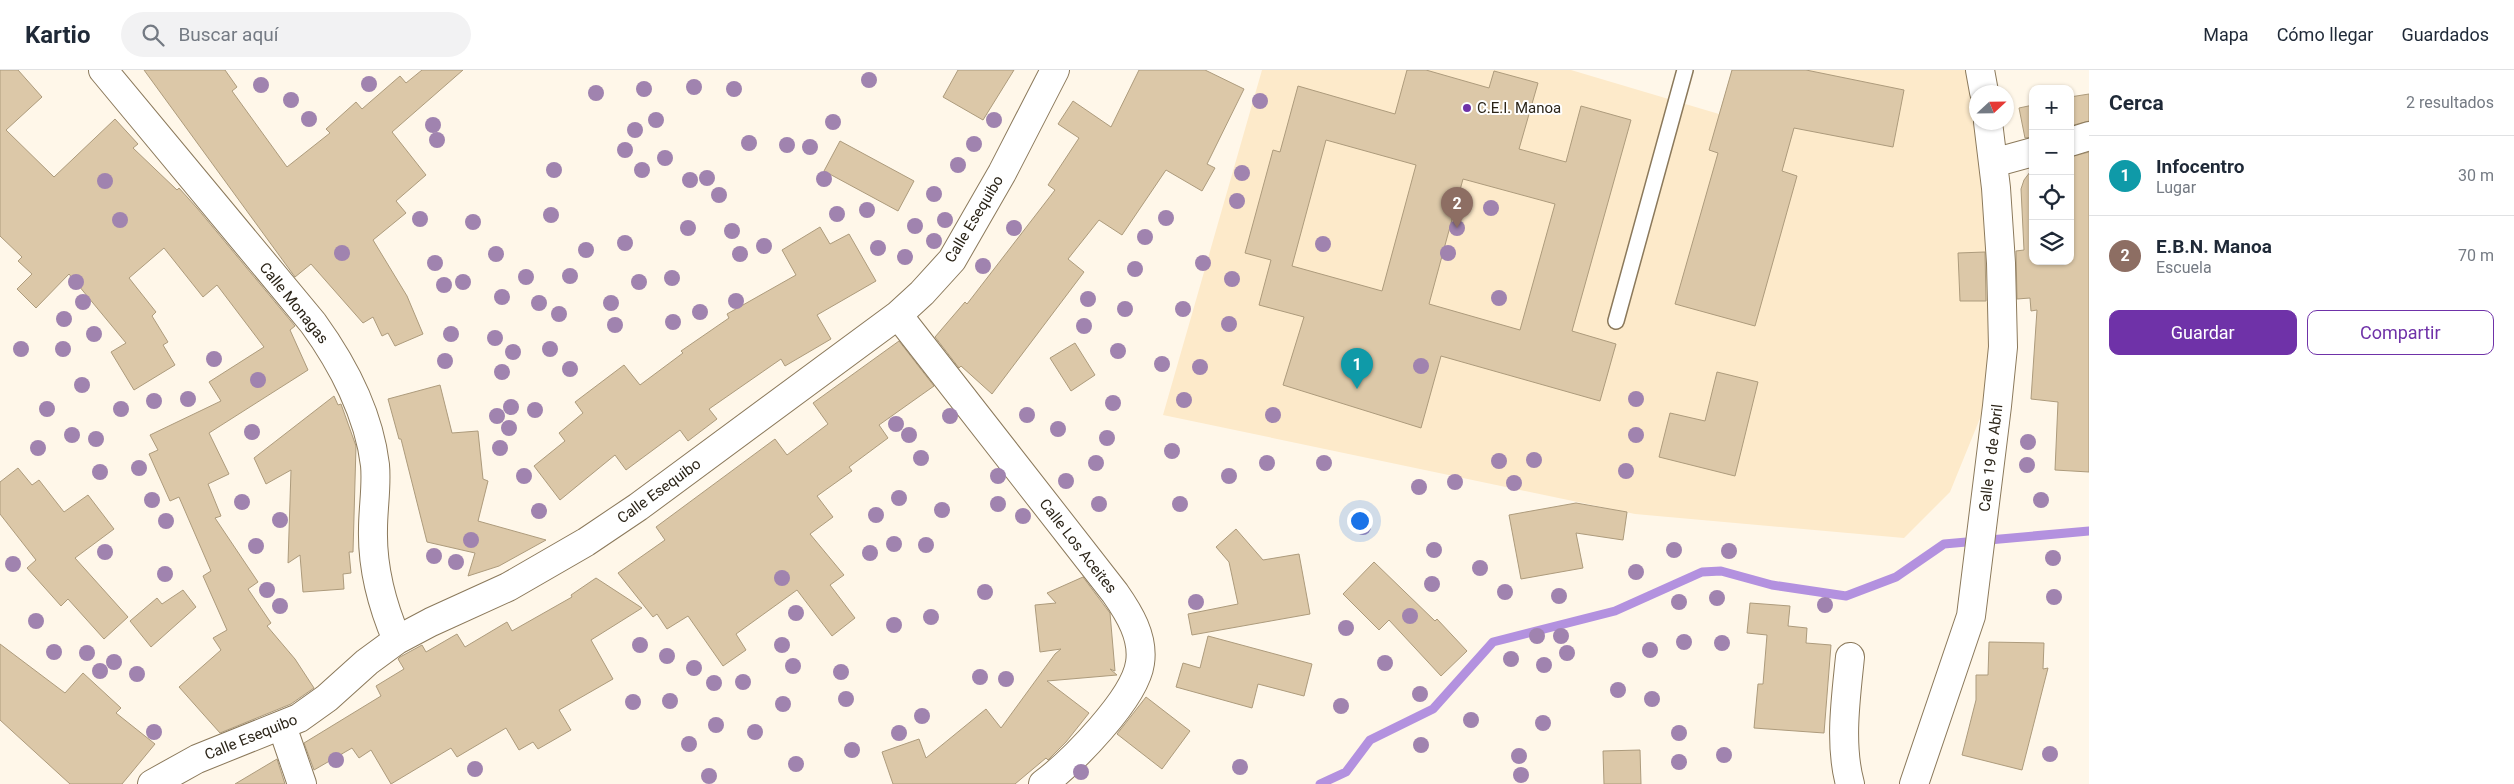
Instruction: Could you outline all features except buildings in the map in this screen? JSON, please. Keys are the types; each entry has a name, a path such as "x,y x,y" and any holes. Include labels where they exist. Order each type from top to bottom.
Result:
{"street":[{"name":"Calle Monagas","path":"103,70 313,323 339,365 353,393 371,444 375,466 374,562 384,605 397,640"},
{"name":"Calle Esequibo","path":"152,784 197,759 282,726 312,709 367,662 397,640 431,622 501,591 586,542 646,501 898,315 922,293 952,260 1002,173 1055,70"},
{"path":"1980,70 1983,85"},
{"name":"Calle 19 de Abril","path":"1914,784 1971,616 1980,561 2003,347 1999,235 1989,130"},
{"path":"2074,141 2089,136"},
{"path":"1993,163 2029,153"},
{"name":"Calle Los Aceites","path":"898,315 1115,593 1130,615 1136,630 1140,649 1140,664 1126,696 1093,737 1044,784"},
{"path":"1850,657 1845,726 1846,770 1850,784"},
{"path":"282,726 302,784"}],"lane":[{"path":"1616,321 1685,70"}],"shaded area":[{"path":"1262,70 1571,70 1719,114 1732,70 1969,70 1974,85 1969,85 1969,130 1977,130 1986,186 1986,252 1997,252 1992,356 1985,406 1950,492 1904,538 1635,514 1163,415"}],"waterway":[{"path":"1320,784 1346,772 1370,740 1433,709 1493,642 1615,611 1702,572 1721,571 1772,585 1846,596 1896,577 1944,544 2089,531"}],"place":[{"name":"C.E.I. Manoa","path":"1467,108"},
{"name":"E.B.N. Manoa","path":"1457,228"},
{"name":"Infocentro","path":"1357,389"}]}
